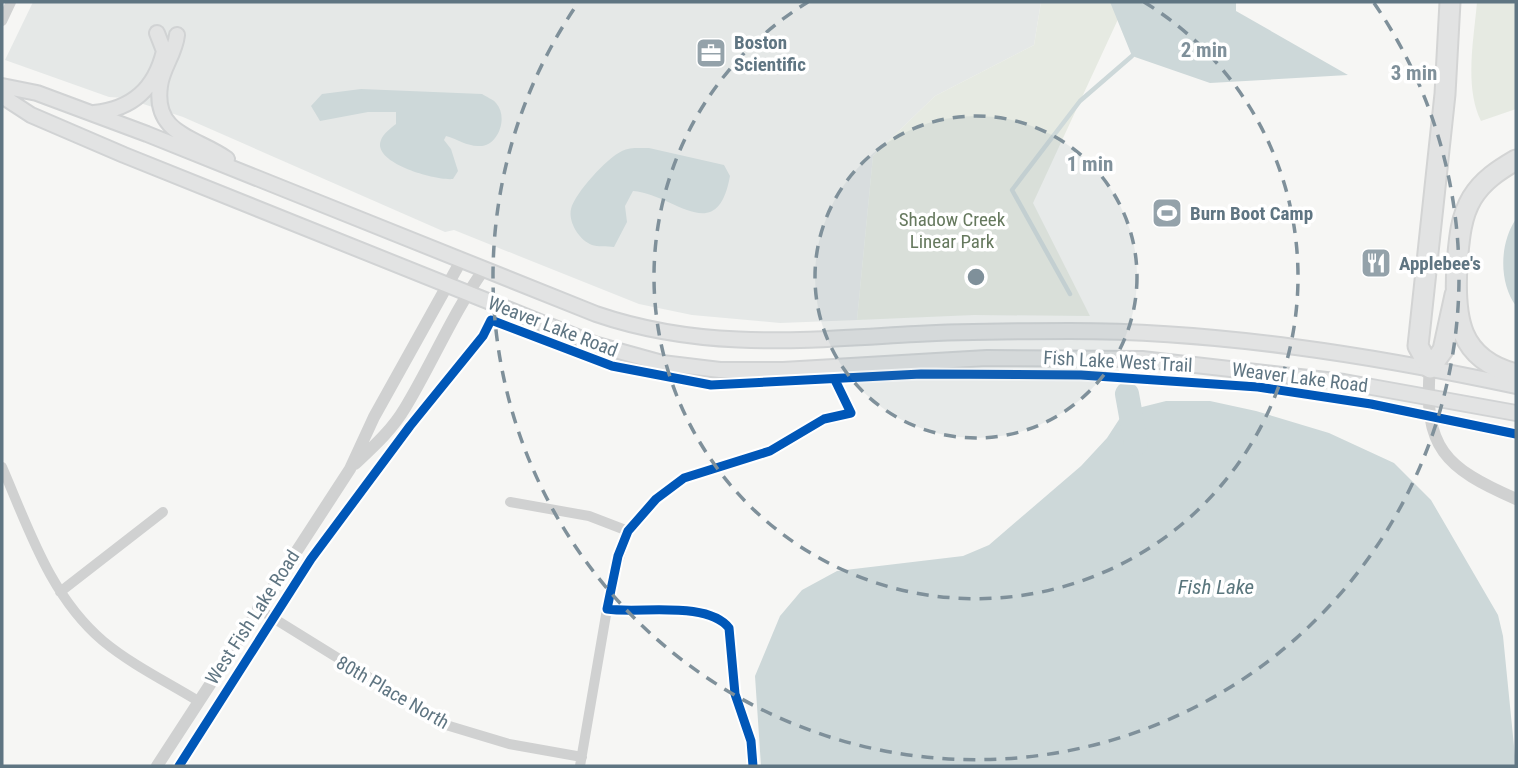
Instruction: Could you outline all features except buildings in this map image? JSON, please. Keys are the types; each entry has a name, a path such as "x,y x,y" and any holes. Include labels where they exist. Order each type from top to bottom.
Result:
{"highway":[{"path":"1450,2 1444,94 1418,346 1430,368 1443,350 1455,295 1462,200 1470,181 1493,158 1516,147"},
{"path":"1462,217 1485,180 1516,160"},
{"path":"1455,295 1459,323 1469,344 1492,366 1516,374"}],"main road":[{"path":"92,113 125,106 145,92 164,51 157,33"},
{"path":"177,35 175,52 160,87 164,117 176,133 210,148 245,173"},
{"name":"Weaver Lake Road","path":"2,86 37,93 92,113 640,329 698,339 770,341 957,332 1074,331 1168,335 1290,347 1430,368 1516,386"},
{"name":"Weaver Lake Road","path":"2,96 32,115 124,155 597,345 647,360 693,368 783,370 987,358 1104,357 1295,376 1516,414"}],"street":[{"path":"2,21 11,2"},
{"name":"West Fish Lake Road","path":"157,766 257,608 350,469 446,284 462,259"},
{"name":"West Fish Lake Road","path":"350,469 381,440 405,410 467,293 485,268"},
{"path":"1430,368 1427,397 1430,430 1444,453 1472,478 1516,499"},
{"path":"581,762 612,580 628,531 656,499 684,478 769,451 824,419 851,413"},
{"path":"2,467 60,592 81,620 105,642 198,701"},
{"path":"510,502 590,516 628,531"},
{"path":"60,592 163,512"},
{"name":"80th Place North","path":"257,608 446,725 499,742 581,762"}],"shaded area":[{"path":"33,2 1041,2 1034,45 935,96 873,156 857,320 780,323 692,315 639,304 454,230 445,232 183,117 125,98 109,97 5,60"}],"green space":[{"name":"Shadow Creek Linear Park","path":"1041,2 1126,2 1033,203 1090,316 974,315 857,320 873,156 935,96 1034,45"},
{"path":"1477,2 1516,2 1516,109 1481,121 1471,78"}],"water":[{"path":"1110,2 1236,2 1236,11 1348,75 1210,83 1132,56"},
{"path":"361,89 482,94 495,102 500,109 501,123 496,137 485,145 470,145 446,136 444,140 451,149 458,171 453,179 420,174 395,163 381,148 382,138 396,124 396,112 368,112 320,121 311,106 322,94"},
{"path":"649,148 724,165 730,176 724,197 715,209 704,213 692,212 648,194 633,191 625,206 627,222 614,247 587,243 579,235 571,219 571,209 579,194 608,161 622,151"},
{"path":"1516,219 1516,306 1506,286 1503,263 1506,240"},
{"name":"Fish Lake","path":"1166,401 1210,401 1256,411 1329,433 1394,463 1431,500 1498,615 1503,636 1516,766 761,766 755,676 780,616 802,590 837,571 963,556 989,545 1081,466 1107,438 1120,418 1138,408"}],"waterway":[{"path":"1070,294 1012,190 1080,101 1132,56"},
{"path":"1127,394 1136,444"}],"cycle path":[{"name":"Fish Lake West Trail","path":"179,766 311,559 410,426 483,336 491,320 612,366 711,385 921,374 1081,375 1258,387 1371,404 1516,434"},
{"path":"753,766 751,741 735,694 729,628 719,619 689,611 607,609 618,556 628,531 656,499 684,478 770,451 824,419 851,413 835,380"}],"place":[{"name":"Boston Scientific","path":"711,53"},
{"name":"Burn Boot Camp","path":"1167,213"},
{"name":"Applebee's","path":"1376,263"}]}
